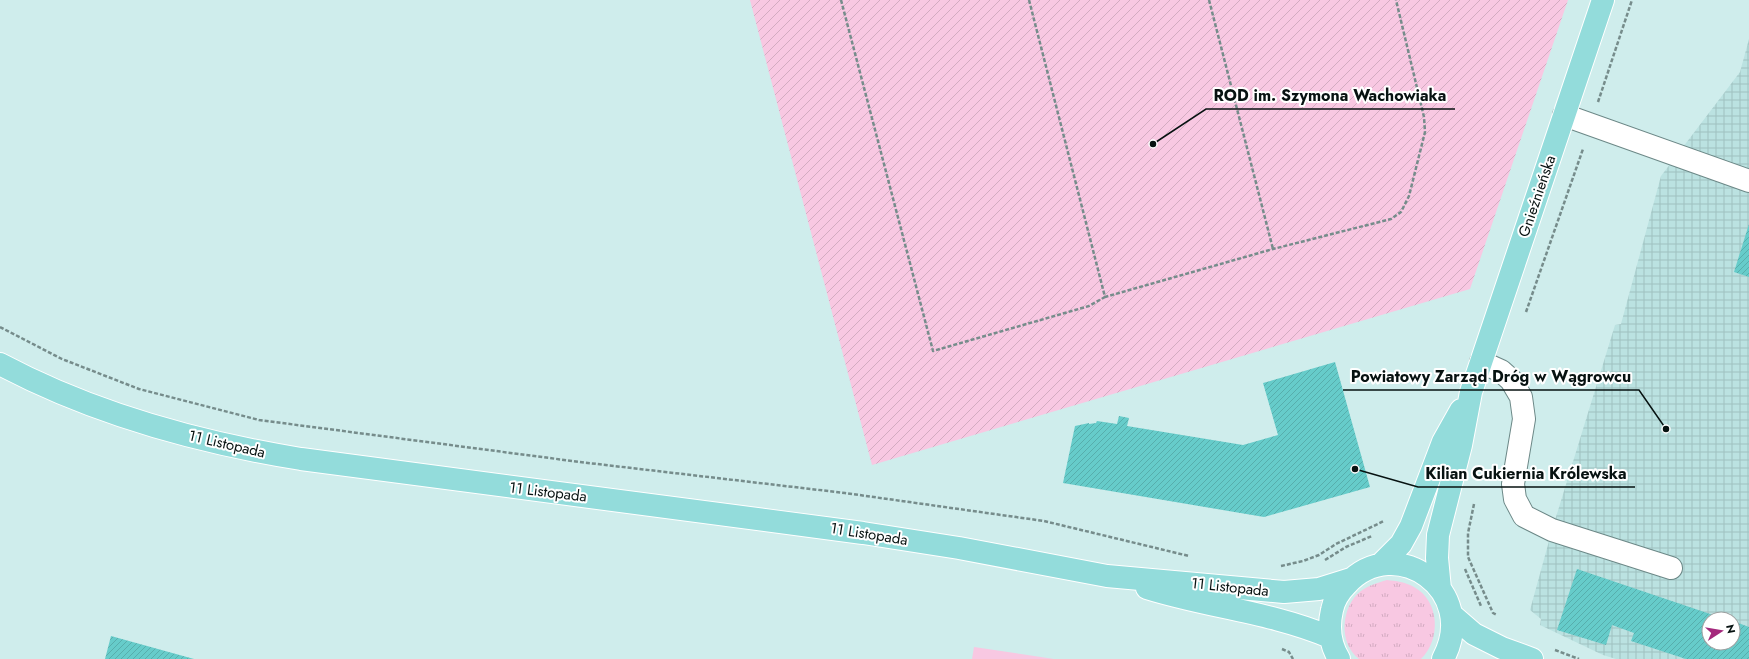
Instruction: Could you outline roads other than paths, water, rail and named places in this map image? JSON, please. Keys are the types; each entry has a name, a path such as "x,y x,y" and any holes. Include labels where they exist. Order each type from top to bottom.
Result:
{"main road":[{"name":"Gnieźnieńska","path":"1440,589 1437,558 1438,535 1471,392 1603,0"},
{"name":"11 Listopada","path":"0,364 64,395 110,413 207,441 254,452 459,481 855,532 959,548 1107,576 1284,592 1319,589 1351,578"},
{"name":"Gnieźnieńska","path":"1380,565 1401,544 1411,526 1443,442 1471,392"},
{"path":"1339,659 1330,636 1330,620 1333,605 1340,590 1351,578 1365,570 1380,565 1397,564 1414,568 1429,576 1448,601 1452,615 1453,632 1449,648 1443,659"},
{"name":"11 Listopada","path":"1107,576 1171,596 1280,619 1330,636"},
{"path":"1452,615 1474,634 1502,648 1532,659"}],"lane":[{"path":"1564,115 1749,181"},
{"path":"1481,362 1501,371 1511,380 1521,397 1524,419 1513,484 1515,499 1524,516 1552,530 1671,568"}],"place":[{"name":"ROD im. Szymona Wachowiaka","path":"1153,144"},
{"name":"Powiatowy Zarząd Dróg w Wągrowcu","path":"1666,429"},
{"name":"Kilian Cukiernia Królewska","path":"1355,469"}]}
